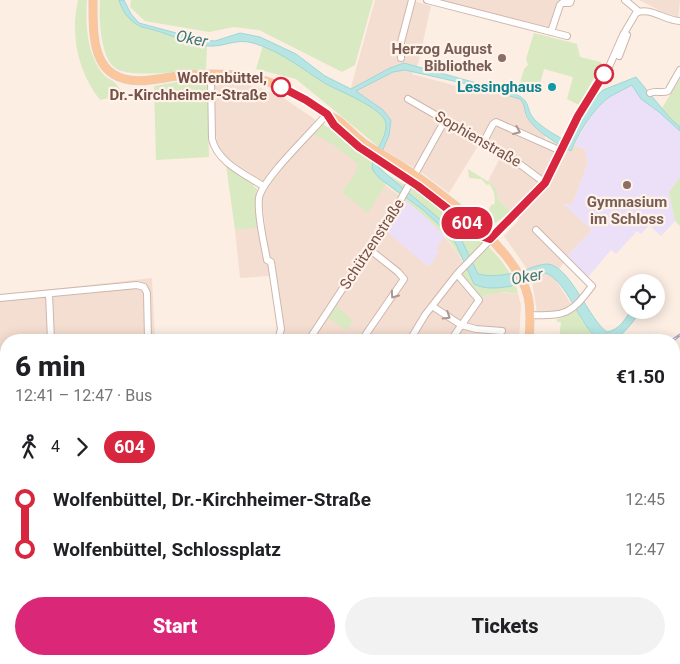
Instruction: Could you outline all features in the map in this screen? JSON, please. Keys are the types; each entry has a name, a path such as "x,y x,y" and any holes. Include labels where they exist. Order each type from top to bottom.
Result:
{"main road":[{"path":"93,0 99,55 106,68 120,78 135,80 194,74 240,75 262,80 279,86 306,100 327,114 334,125 371,152 414,178 484,237 490,239 518,271 528,295 531,315 529,334"}],"street":[{"path":"401,58 401,42 412,0"},
{"path":"427,0 567,36"},
{"path":"551,32 560,5 562,2 570,3 572,0"},
{"path":"625,0 638,11 645,11 671,20 680,21"},
{"path":"413,334 457,274 545,183 590,97 608,69 632,18 638,11"},
{"path":"650,93 664,93 668,91 680,70"},
{"path":"211,79 212,139 215,148 227,161 263,186"},
{"name":"Sophienstraße","path":"408,99 517,162 545,183"},
{"path":"280,334 271,262 267,260 260,210 260,196 263,186 327,114"},
{"name":"Schützenstraße","path":"313,334 407,190 445,120"},
{"path":"483,143 496,122 562,149"},
{"path":"531,315 559,315 572,309 592,286 536,230"},
{"path":"366,334 404,279 369,249"},
{"path":"455,334 478,302 478,298 457,274"},
{"path":"0,298 137,285 144,287 147,293 148,334"},
{"path":"49,294 51,334"},
{"path":"432,306 462,325 476,329 502,331"}],"shaded area":[{"path":"375,0 411,0 431,6 418,64 412,74 475,91 482,88 520,99 523,102 526,117 545,135 545,139 571,150 574,145 585,149 588,163 572,205 564,204 592,230 567,256 555,279 572,305 560,312 537,313 532,281 525,266 504,236 519,220 498,199 492,184 488,181 500,158 478,146 449,193 418,170 380,148 350,91"},
{"path":"441,0 569,0 562,3 549,30"},
{"path":"639,0 680,0 678,17 665,13"},
{"path":"212,81 231,81 260,88 285,99 313,118 372,175 412,205 437,228 458,253 467,269 460,276 478,298 494,292 518,294 521,305 519,334 277,334 270,276 240,278 235,230 265,225 262,198 267,184 221,154 217,146"},
{"name":"Gymnasium im Schloss","path":"633,85 641,99 666,116 680,130 680,177 669,192 675,221 661,236 649,225 641,234 637,231 616,254 611,250 588,277 567,256 592,230 563,204 572,205 588,163 585,149 574,145 591,116 603,102 610,96"},
{"path":"405,200 422,213 444,236 436,249 439,251 432,264 427,266 385,230"},
{"path":"152,278 155,334 0,334 0,295"}],"green space":[{"path":"78,0 87,0 88,39 98,67 105,76 128,94 100,100 92,89 81,65 78,53 75,26"},
{"path":"100,0 119,0 121,6 137,26 153,29 207,46 206,69 144,74 121,71 114,67 109,61 103,45 100,26"},
{"path":"131,0 373,0 355,65 342,72 259,30 234,27 209,32 145,21 130,7"},
{"path":"534,33 577,44 580,57 601,62 602,64 579,105 567,99 573,77 544,69 538,91 519,86 524,69 528,65 526,59"},
{"path":"265,39 336,85 350,91 387,120 388,129 380,148 296,79 256,69"},
{"path":"680,79 680,129 662,108"},
{"path":"182,81 207,81 209,157 156,160 154,86"},
{"path":"320,122 327,127 332,127 357,151 377,164 388,175 405,185 400,195 386,184 368,213 342,192 354,176 358,164 334,145 311,133"},
{"path":"226,165 255,183 253,186 257,189 255,208 258,227 235,230"},
{"path":"468,169 492,184 496,189 498,199 511,212 491,226 483,224 477,218 486,214 492,204 494,205 493,191 489,184 487,185 481,179 469,178"},
{"path":"680,177 680,226 675,221 669,192"},
{"path":"413,187 417,188 460,221 491,249 513,279 518,294 498,293 478,298 459,276 467,269 456,250 431,222 405,200"},
{"path":"336,305 353,321 347,330 328,318"},
{"path":"577,310 581,320 592,334 560,334 561,322 557,322 557,319"}],"water":[{"name":"Oker","path":"119,0 124,0 131,14 139,23 202,40 215,41 240,33 260,37 296,54 325,76 351,89 390,68 404,63 513,93 526,102 535,120 568,142 588,108 603,90 636,77 669,117 680,127 680,131 641,99 632,85 611,96 599,106 578,136 571,151 553,141 535,127 527,117 524,105 520,99 480,87 405,70 393,72 356,91 383,110 391,120 389,135 377,164 379,168 442,221 462,241 478,274 490,276 503,275 547,264 564,273 600,326 607,332 618,327 625,319 634,319 621,334 594,334 588,328 559,283 546,273 515,282 512,286 488,288 474,284 456,244 448,233 422,209 379,178 372,169 374,157 386,129 383,117 377,112 360,100 326,84 263,46 247,42 215,46 188,42 140,26 127,16"}],"bus line":[{"name":"604","path":"281,87 316,106 327,114 334,125 359,147 418,186 484,237 490,239 548,179 578,116 604,74"}],"place":[{"name":"Herzog August Bibliothek","path":"502,58"},
{"name":"Wolfenbüttel, Dr.-Kirchheimer-Straße","path":"281,87"},
{"name":"Lessinghaus","path":"552,87"},
{"name":"Gymnasium im Schloss","path":"627,185"}]}
